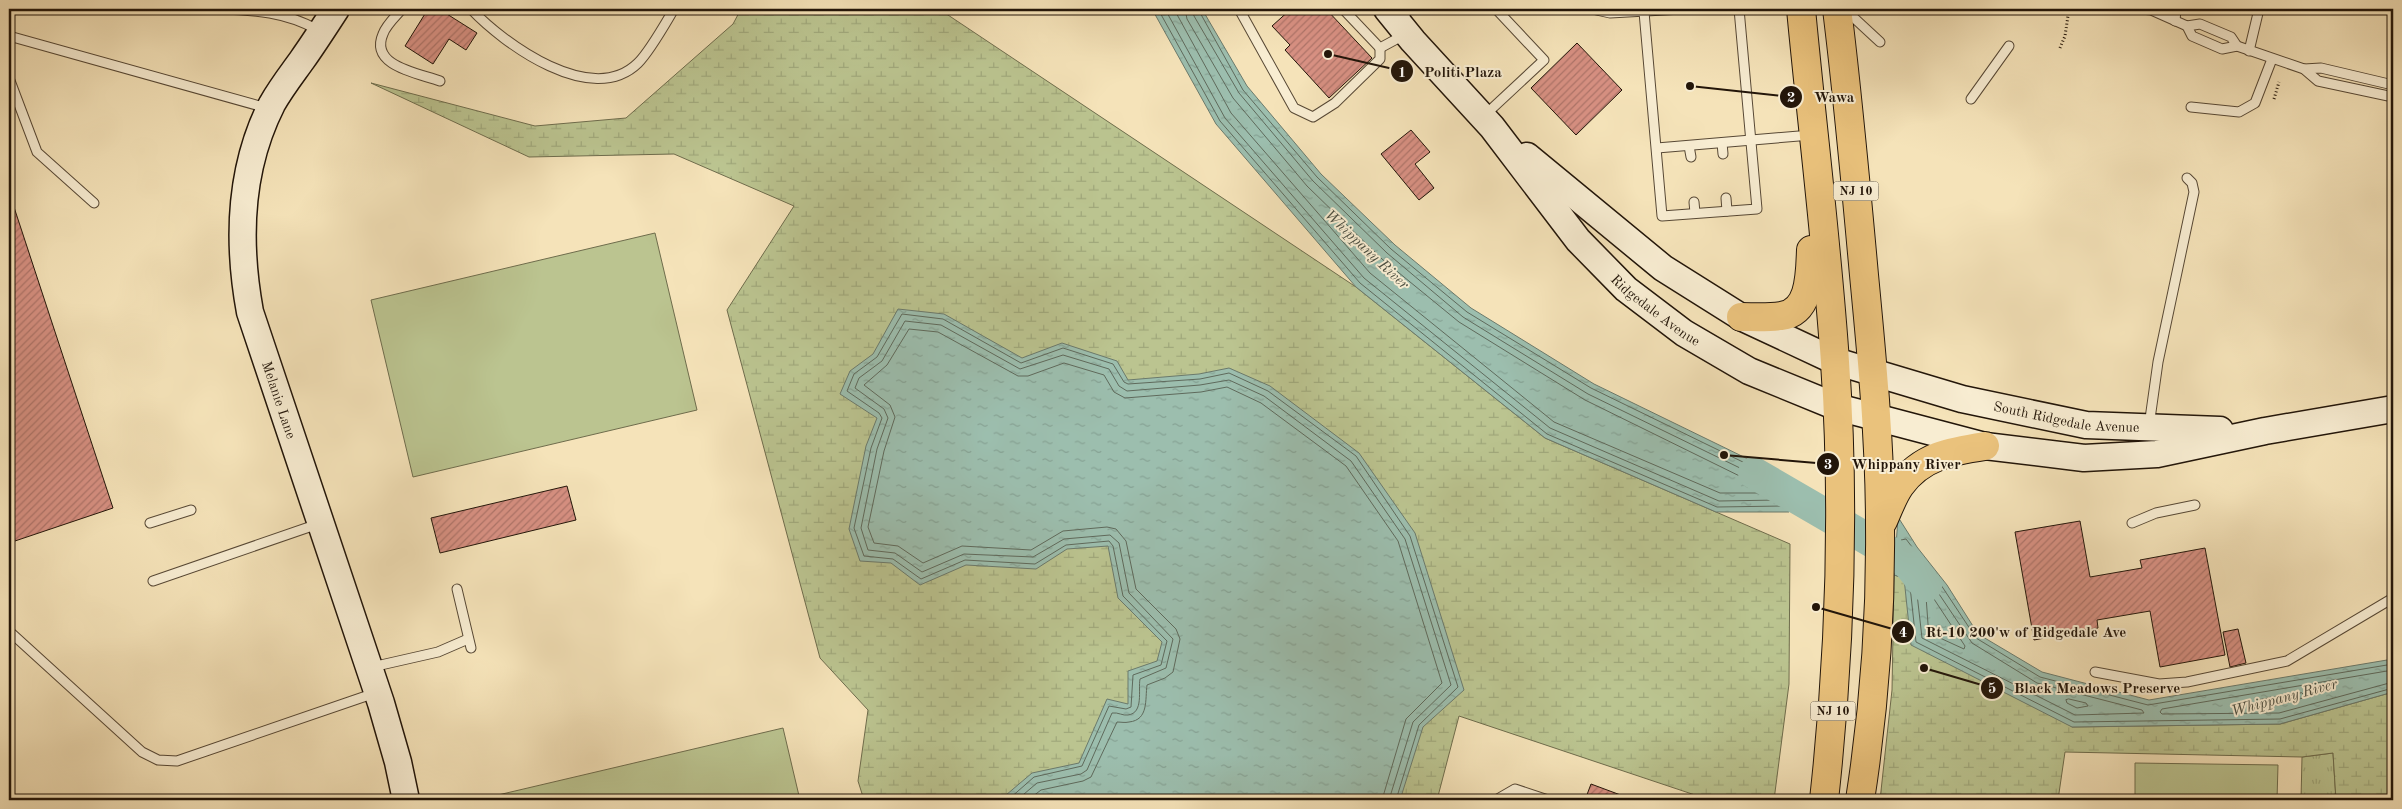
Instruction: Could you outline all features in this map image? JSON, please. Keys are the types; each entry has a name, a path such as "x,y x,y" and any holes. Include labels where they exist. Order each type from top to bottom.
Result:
{"main road":[{"name":"Melanie Lane","path":"336,9 288,78 270,108 259,132 249,167 243,203 241,237 244,276 250,312 374,680 398,762 406,800"},
{"name":"NJ 10","path":"1801,9 1835,361 1839,450 1838,621 1832,727 1824,800"},
{"name":"NJ 10","path":"1838,14 1873,374 1879,464 1880,527 1877,635 1866,763 1860,800"},
{"name":"Ridgedale Avenue","path":"1400,18 1487,122 1578,240 1626,289 1684,333 1749,371 1837,407 1876,418"},
{"name":"Ridgedale Avenue","path":"1487,122 1663,268 1741,317 1835,361 1873,374"},
{"path":"1741,317 1783,316 1796,308 1809,288 1812,230 1821,203"},
{"name":"South Ridgedale Avenue","path":"1873,374 2015,411 2086,425 2265,431"},
{"name":"South Ridgedale Avenue","path":"1876,418 1985,446 2084,458 2156,454 2265,431 2393,409"},
{"path":"1880,527 1900,486 1919,465 1945,453 1985,446"}],"lane":[{"path":"218,9 279,13 300,20 321,31"},
{"path":"402,9 383,32 380,45 383,55 389,63 440,81"},
{"path":"471,9 485,24 531,57 562,71 591,80 617,77 638,63 674,9"},
{"path":"1239,9 1294,108 1313,117 1335,103 1380,59 1380,48 1400,18"},
{"path":"1343,9 1380,48"},
{"path":"1487,122 1544,60 1496,9"},
{"path":"1592,9 1610,13 1682,9"},
{"path":"1644,12 1662,216 1757,209 1739,9"},
{"path":"2147,9 2187,26 2200,24 2231,37 2237,46 2248,51 2304,69 2321,68 2393,85"},
{"path":"2175,21 2176,9"},
{"path":"2248,51 2259,9"},
{"path":"1838,14 1853,17 1880,42"},
{"path":"2187,26 2192,36 2222,49 2237,46"},
{"path":"9,36 270,108"},
{"path":"1971,99 2009,46"},
{"path":"2191,107 2239,112 2255,103 2272,59"},
{"path":"2304,69 2318,81 2393,97"},
{"path":"9,78 37,152 94,203"},
{"path":"1657,148 1813,135"},
{"path":"1722,143 1723,154"},
{"path":"1690,146 1691,158"},
{"path":"2149,428 2158,362 2194,192 2192,183 2187,178"},
{"path":"1726,198 1727,211"},
{"path":"1694,202 1695,213"},
{"path":"2132,523 2156,513 2195,504"},
{"path":"150,524 191,510"},
{"path":"153,581 321,524"},
{"path":"9,631 142,752 158,760 177,761 438,652 470,644 457,589"},
{"path":"2095,672 2159,684 2188,682 2287,661 2393,598"},
{"path":"1496,800 1515,789 1548,800"}],"path":[{"path":"2060,48 2065,36 2069,9"},
{"path":"2274,100 2279,79"}],"green space":[{"path":"741,9 939,9 1356,287 1545,438 1790,544 1789,684 1774,800 1710,800 1459,716 1437,800 864,800 858,781 868,710 820,658 727,310 794,206 674,154 529,157 371,83 535,126 626,118 733,24"},
{"path":"655,233 697,410 413,477 371,300"},
{"path":"1894,575 1904,578 2072,727 2280,724 2393,692 2393,800 2336,800 2333,753 2302,757 2065,752 2058,800 1880,800 1892,690"},
{"path":"783,728 800,800 500,800 498,795"},
{"path":"2333,753 2336,800 2301,800 2302,757"},
{"path":"2135,763 2278,765 2277,800 2135,800"}],"water":[{"path":"1152,9 1202,9 1247,86 1321,174 1395,245 1471,308 1594,384 1793,481 1789,512 1716,512 1545,438 1356,287 1216,124"},
{"path":"898,309 944,314 1022,358 1062,343 1117,361 1128,380 1199,374 1229,368 1270,386 1359,453 1415,533 1464,690 1423,727 1400,800 971,800 1006,795 1032,773 1079,763 1107,699 1128,704 1128,671 1157,661 1162,642 1118,598 1108,546 1067,549 1036,569 966,565 920,585 891,563 860,561 849,529 866,446 877,418 840,394 850,371 873,354"},
{"path":"1898,517 1917,547 1947,585 1978,634 2042,672 2149,700 2393,659 2393,692 2280,724 2072,727 1911,645 1904,578 1894,575"}],"building":[{"path":"428,9 439,9 477,33 466,50 449,39 433,64 405,46"},
{"path":"1291,9 1326,9 1372,58 1329,98 1285,50 1290,45 1272,26"},
{"path":"1577,43 1622,90 1576,135 1531,88"},
{"path":"1411,130 1430,152 1415,164 1434,188 1419,200 1381,154"},
{"path":"9,192 113,508 9,543"},
{"path":"567,486 576,520 440,553 431,518"},
{"path":"2080,521 2090,577 2142,568 2140,560 2205,548 2225,655 2160,667 2150,611 2097,620 2098,628 2034,640 2015,532"},
{"path":"2238,629 2246,663 2230,667 2223,632"},
{"path":"1591,784 1634,800 1585,800"}],"waterway":[{"name":"Whippany River","path":"1754,473 1907,562 1926,586"}],"place":[{"name":"Politi Plaza","path":"1328,54"},
{"name":"Wawa","path":"1690,86"},
{"name":"Whippany River","path":"1724,455"},
{"name":"Rt-10 200'w of Ridgedale Ave","path":"1816,607"},
{"name":"Black Meadows Preserve","path":"1924,668"}]}
